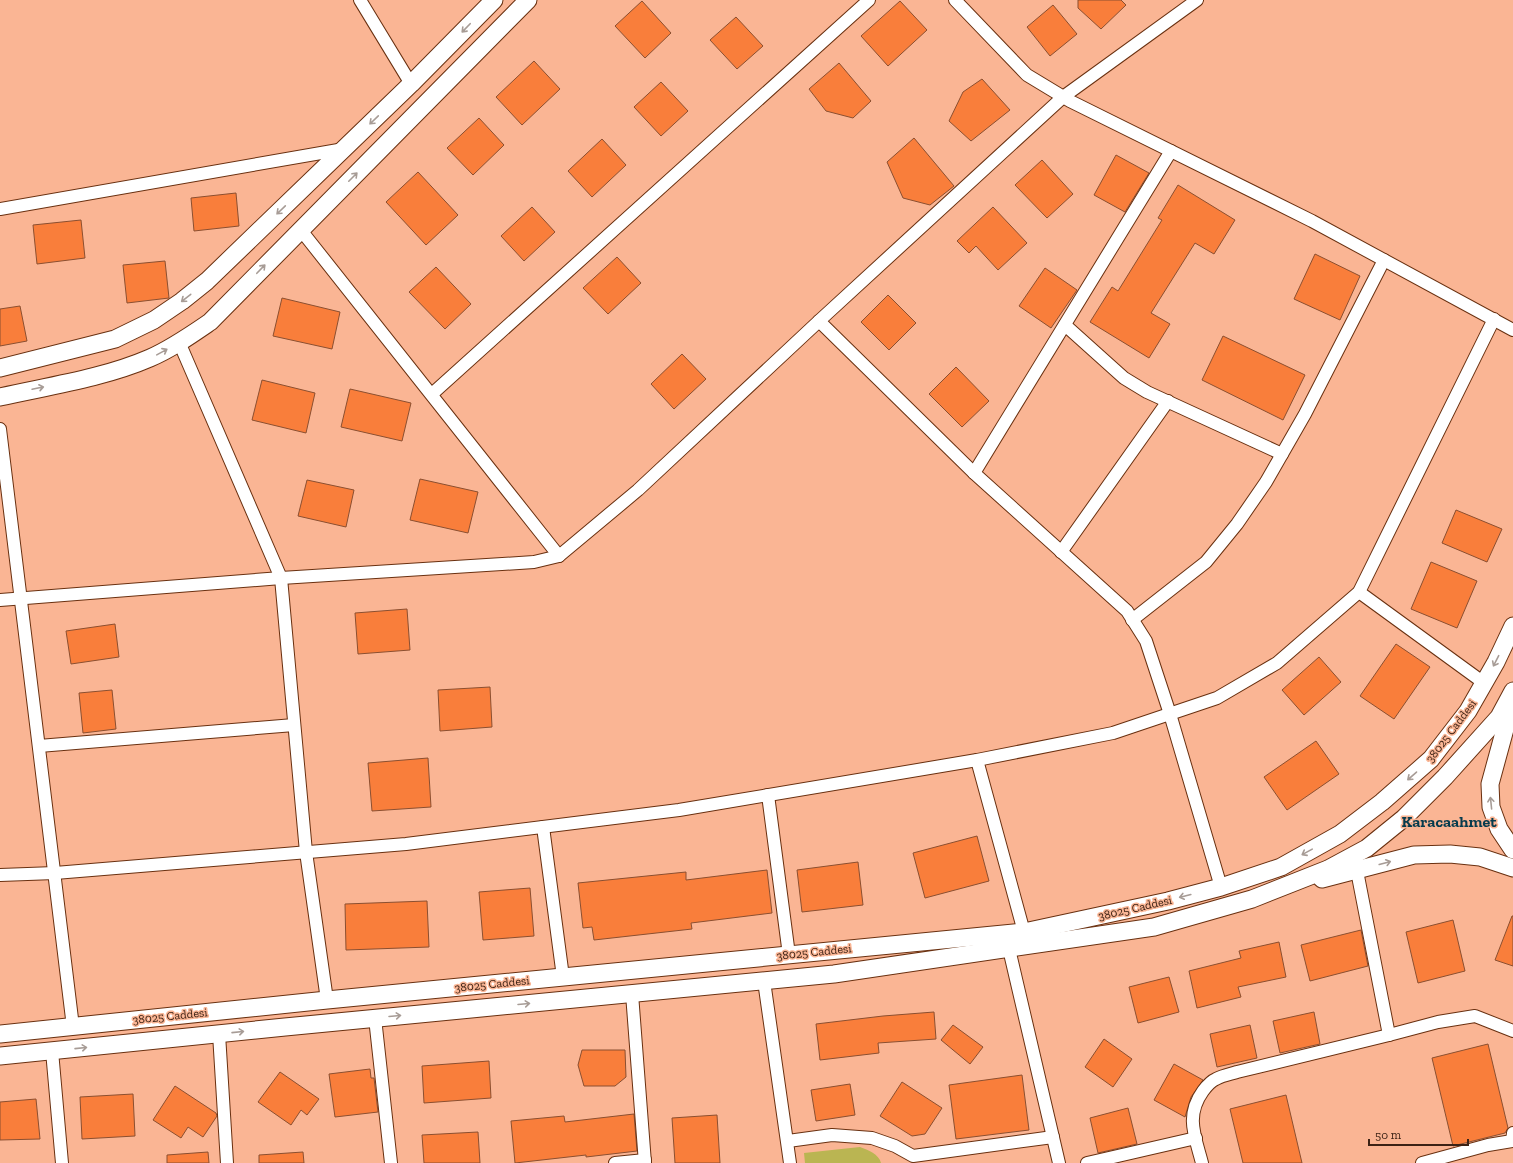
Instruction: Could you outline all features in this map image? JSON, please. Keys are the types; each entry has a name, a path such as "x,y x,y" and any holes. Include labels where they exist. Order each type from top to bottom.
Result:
{"main road":[{"path":"0,368 115,339 154,320 182,302 207,281 344,149 494,0"},
{"path":"0,397 89,377 150,358 179,342 210,322 300,229 528,0"},
{"name":"38025 Caddesi","path":"0,1034 327,1000 1024,932 1221,887 1280,867 1340,834 1382,802 1431,759 1468,711 1513,626"},
{"name":"38025 Caddesi","path":"0,1056 834,974 1154,927 1252,899 1279,889 1328,869 1367,848 1404,818 1446,777 1499,717 1513,691"},
{"path":"1513,698 1490,784 1490,807 1499,829 1513,850"},
{"path":"1279,889 1357,871 1414,855 1450,854 1480,857 1513,868"}],"street":[{"path":"360,0 411,84"},
{"path":"432,394 869,0"},
{"path":"955,0 1027,75 1064,97 1312,221 1513,330"},
{"path":"0,600 281,578 534,562 560,556 638,490 819,321 1064,97 1198,0"},
{"path":"0,209 344,149"},
{"path":"974,473 1172,151"},
{"path":"300,229 560,556"},
{"path":"1132,620 1206,562 1237,524 1266,482 1305,414 1384,260"},
{"path":"0,875 406,844 679,810 977,760 1113,733 1217,698 1277,663 1359,592 1494,320"},
{"path":"819,321 974,473 1127,611 1146,641 1170,714 1221,887"},
{"path":"1065,325 1124,378 1147,392 1282,454"},
{"path":"179,342 281,578 306,852 327,1000"},
{"path":"1061,552 1168,401"},
{"path":"0,429 73,1027"},
{"path":"1359,592 1484,683"},
{"path":"39,746 294,725"},
{"path":"977,760 1024,932"},
{"path":"768,795 790,955"},
{"path":"543,827 563,977"},
{"path":"1357,871 1389,1035"},
{"path":"1009,949 1059,1163"},
{"path":"764,981 790,1163"},
{"path":"615,1163 645,1162 632,994"},
{"path":"1202,1163 1192,1124 1192,1111 1197,1100 1206,1087 1216,1079 1237,1072 1438,1022 1476,1016 1513,1031"},
{"path":"375,1018 391,1163"},
{"path":"219,1034 227,1163"},
{"path":"52,1051 62,1163"},
{"path":"788,1141 832,1135 872,1138 894,1146 903,1157 1053,1137"},
{"path":"1088,1163 1196,1138"},
{"path":"1422,1163 1513,1138"}],"shaded area":[{"path":"860,1147 876,1155 881,1163 805,1163 804,1153"}],"building":[{"path":"1078,0 1121,0 1126,5 1101,29 1078,8"},
{"path":"642,1 671,33 645,58 615,26"},
{"path":"900,1 927,30 888,66 861,36"},
{"path":"1053,5 1077,34 1050,56 1027,27"},
{"path":"736,17 763,46 737,69 710,40"},
{"path":"534,61 560,89 522,125 496,97"},
{"path":"839,63 871,101 853,118 826,111 809,89"},
{"path":"982,79 1010,110 971,141 949,121 963,92"},
{"path":"661,82 688,111 661,136 634,107"},
{"path":"479,118 504,145 473,175 447,148"},
{"path":"914,138 954,186 930,205 903,198 887,162"},
{"path":"602,139 626,165 592,197 568,171"},
{"path":"1116,155 1149,173 1125,212 1094,195"},
{"path":"1042,160 1073,194 1047,218 1015,185"},
{"path":"418,172 458,215 426,245 386,202"},
{"path":"1178,185 1235,220 1214,254 1195,243 1151,313 1170,324 1149,358 1090,322 1112,287 1118,291 1162,220 1158,218"},
{"path":"236,193 239,226 194,231 191,198"},
{"path":"532,207 555,232 524,261 501,236"},
{"path":"993,207 1027,243 998,270 976,246 969,253 957,241"},
{"path":"81,220 85,258 37,264 33,225"},
{"path":"1315,254 1360,276 1340,320 1294,299"},
{"path":"617,257 641,283 608,314 583,288"},
{"path":"165,261 169,298 127,303 123,265"},
{"path":"436,267 471,304 445,329 409,292"},
{"path":"1045,268 1077,290 1051,328 1019,306"},
{"path":"888,295 916,323 889,350 861,322"},
{"path":"282,298 340,312 332,349 273,336"},
{"path":"20,306 27,341 0,346 0,309"},
{"path":"1223,336 1305,375 1283,420 1202,380"},
{"path":"682,354 706,379 674,409 651,384"},
{"path":"956,367 989,401 962,427 929,394"},
{"path":"262,380 315,393 306,433 252,420"},
{"path":"350,389 411,403 402,441 341,427"},
{"path":"420,479 478,492 468,533 410,520"},
{"path":"307,480 354,490 346,527 298,516"},
{"path":"1456,510 1502,529 1487,562 1442,543"},
{"path":"1431,562 1477,581 1457,628 1411,609"},
{"path":"407,609 410,650 358,654 355,613"},
{"path":"115,624 119,657 71,664 66,631"},
{"path":"1396,644 1430,667 1394,719 1360,696"},
{"path":"1319,657 1341,682 1304,715 1282,690"},
{"path":"490,687 492,727 440,731 438,690"},
{"path":"112,690 116,729 83,733 79,693"},
{"path":"1316,741 1339,774 1287,810 1264,777"},
{"path":"428,758 431,807 372,811 368,763"},
{"path":"977,836 989,881 925,898 913,853"},
{"path":"858,862 863,905 802,912 797,870"},
{"path":"767,870 772,913 691,923 692,929 594,940 592,927 583,928 578,883 686,872 686,880"},
{"path":"530,888 534,936 483,940 479,892"},
{"path":"427,901 429,947 346,950 345,904"},
{"path":"1513,916 1513,966 1495,960"},
{"path":"1453,920 1465,971 1418,983 1406,932"},
{"path":"1361,930 1368,966 1310,981 1301,945"},
{"path":"1279,942 1286,977 1238,987 1241,997 1197,1008 1189,971 1241,958 1239,951"},
{"path":"1169,977 1179,1012 1138,1023 1129,987"},
{"path":"934,1012 936,1039 878,1043 879,1053 820,1060 816,1024"},
{"path":"1314,1012 1320,1044 1280,1053 1273,1021"},
{"path":"953,1025 983,1047 970,1064 941,1040"},
{"path":"1250,1025 1257,1058 1217,1067 1210,1034"},
{"path":"1104,1039 1132,1059 1113,1087 1085,1067"},
{"path":"1488,1044 1508,1128 1505,1133 1453,1146 1432,1058"},
{"path":"582,1050 625,1050 626,1077 615,1086 584,1086 578,1065"},
{"path":"489,1061 491,1098 424,1103 422,1066"},
{"path":"1174,1064 1203,1080 1191,1097 1185,1117 1154,1100"},
{"path":"370,1069 371,1078 374,1078 378,1112 335,1117 329,1074"},
{"path":"280,1072 319,1099 307,1115 301,1110 291,1125 258,1102"},
{"path":"1022,1075 1029,1130 956,1139 949,1085"},
{"path":"902,1082 942,1108 925,1134 912,1136 880,1116"},
{"path":"850,1084 855,1115 816,1121 811,1090"},
{"path":"175,1086 216,1113 217,1116 203,1137 188,1127 181,1138 153,1120"},
{"path":"133,1094 135,1136 82,1139 80,1097"},
{"path":"1286,1095 1302,1163 1243,1163 1230,1109"},
{"path":"36,1099 40,1139 0,1140 0,1102"},
{"path":"1128,1108 1137,1144 1098,1153 1090,1118"},
{"path":"634,1114 637,1151 515,1163 511,1121 564,1116 565,1122"},
{"path":"717,1115 720,1163 675,1163 672,1118"},
{"path":"478,1132 480,1163 424,1163 422,1135"},
{"path":"208,1152 209,1163 167,1163 167,1155"},
{"path":"303,1152 304,1163 259,1163 259,1155"}],"district":[{"name":"Karacaahmet","path":"1449,821"}]}
